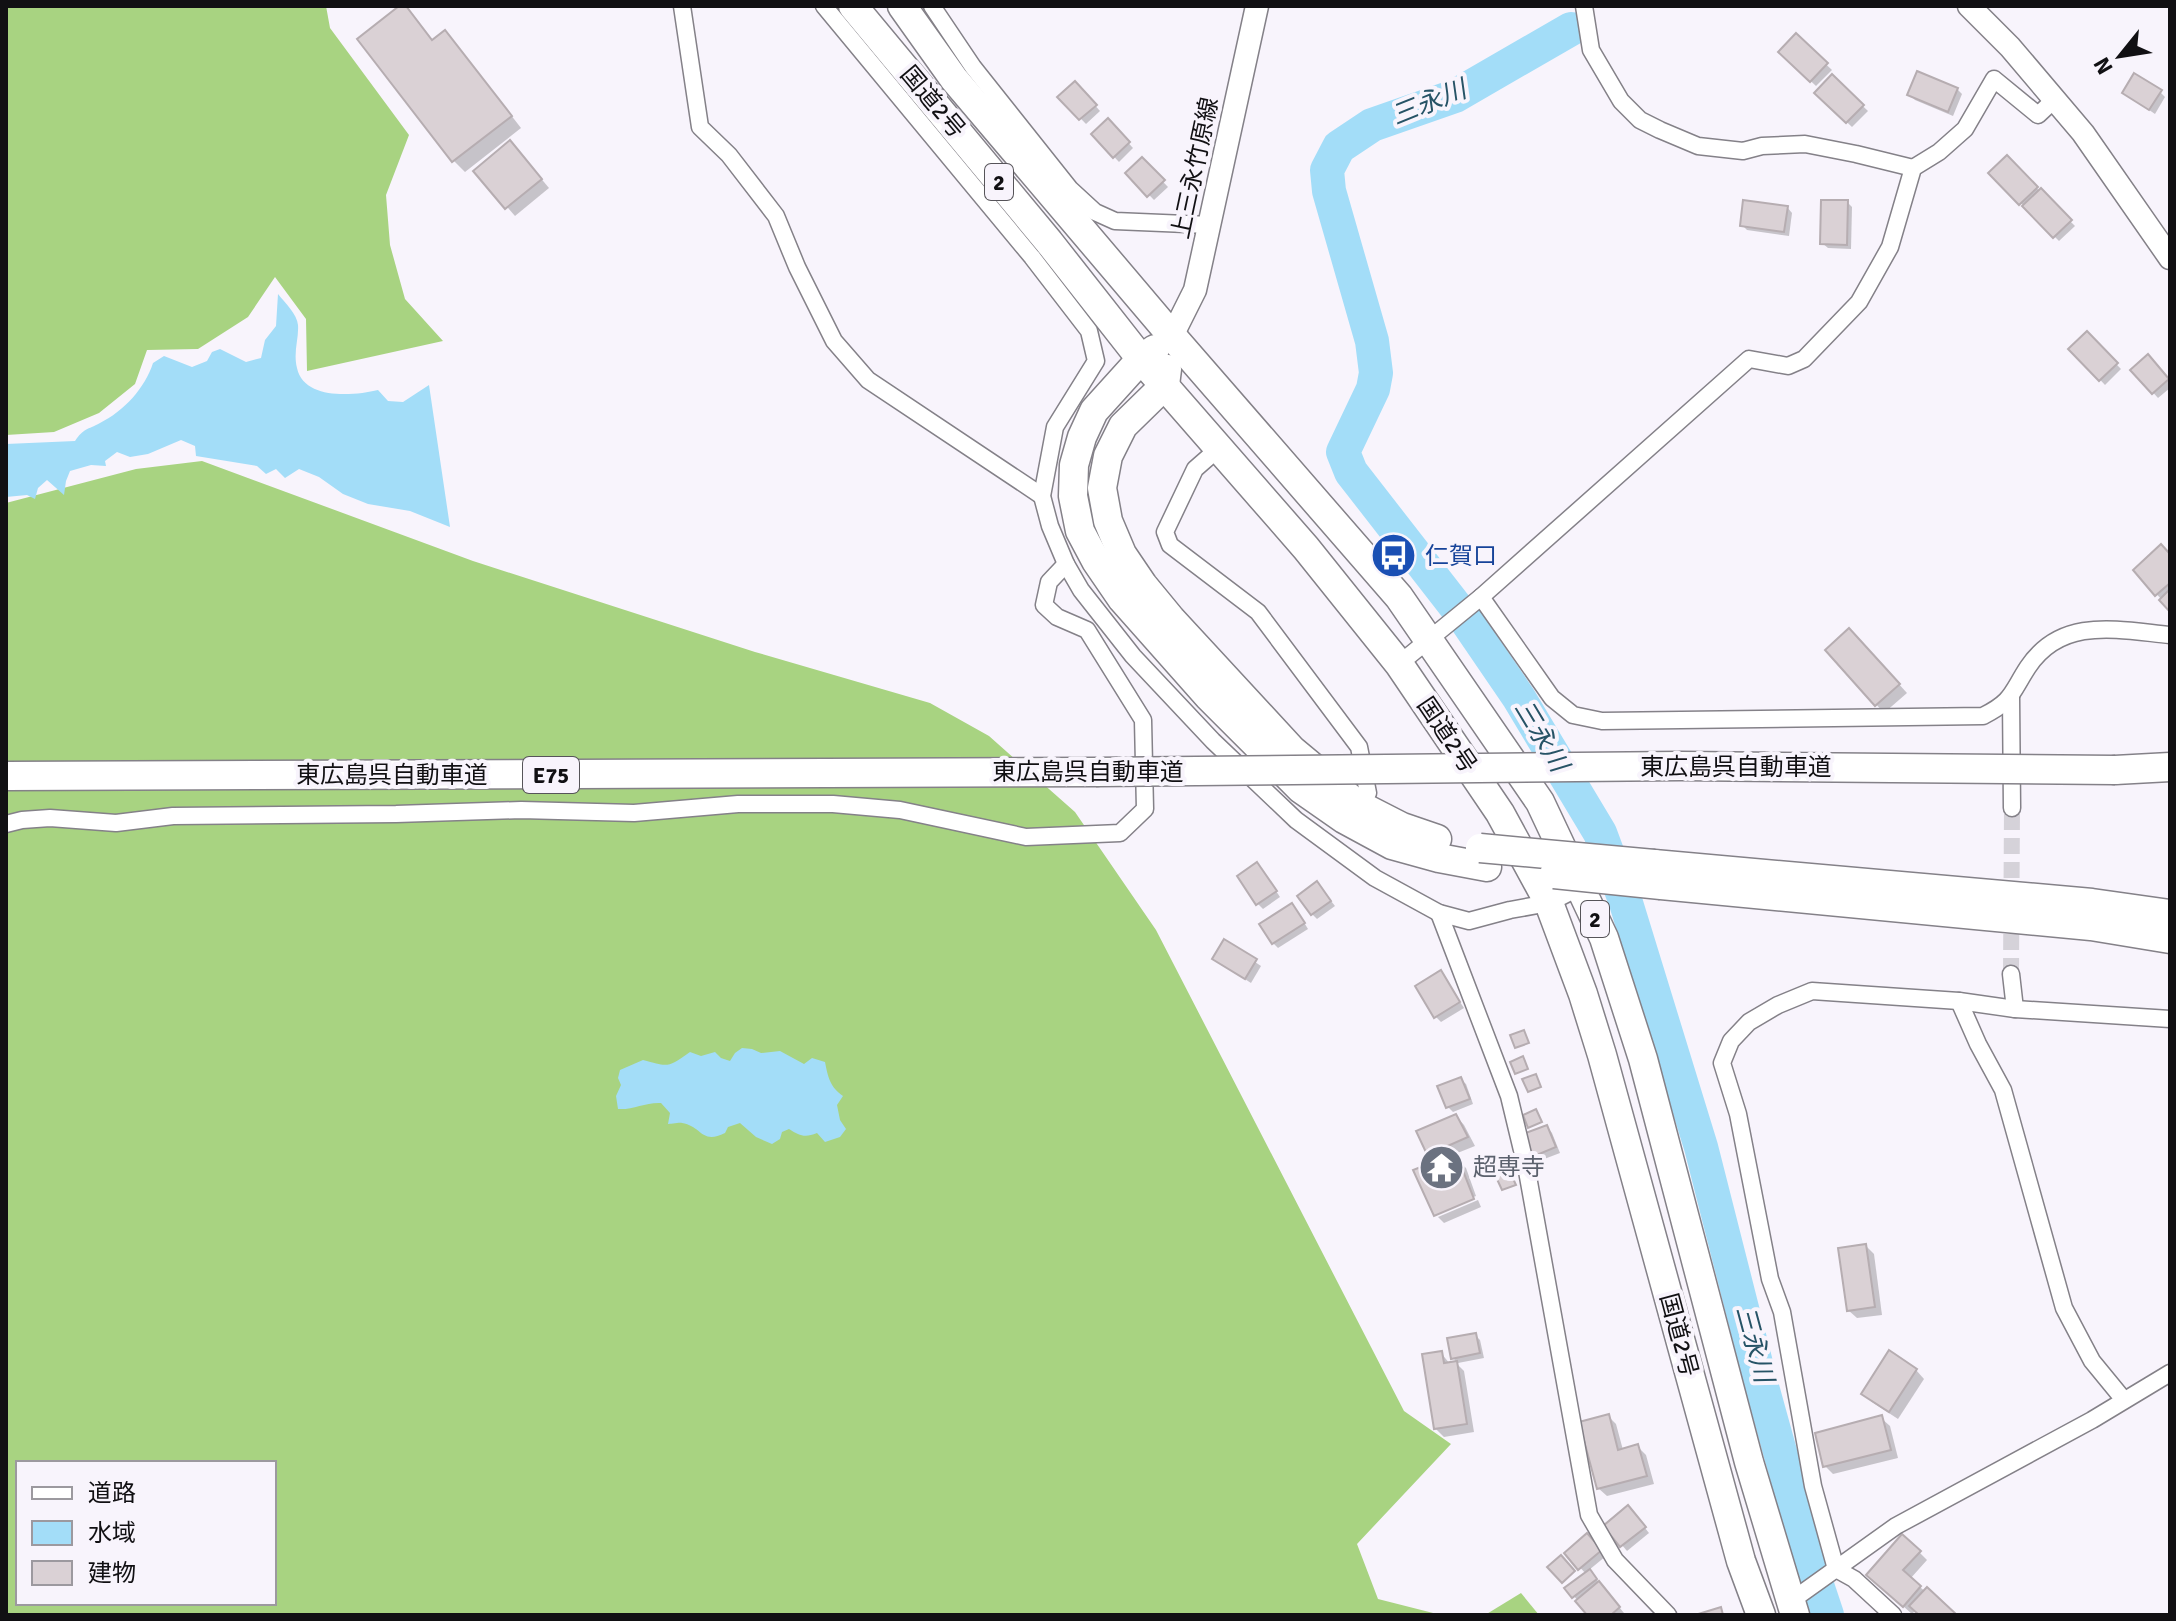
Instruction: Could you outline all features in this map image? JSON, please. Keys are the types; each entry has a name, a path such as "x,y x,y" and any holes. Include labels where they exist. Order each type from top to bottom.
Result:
{"highway":[{"name":"国道2号","path":"853,6 1040,250 1165,385 1306,548 1399,664 1500,813 1549,903 1583,994 1741,1561 1761,1615"},
{"name":"国道2号","path":"902,6 954,79 1399,597 1540,802 1604,938 1643,1059 1790,1610"},
{"path":"1172,336 1141,359 1094,411 1074,465 1073,496 1080,531 1122,599 1208,696 1301,789 1344,819 1392,845 1439,858 1484,858 1658,874 2092,903 2170,914"},
{"path":"1172,336 1165,385 1123,426 1108,456 1102,488 1108,521 1122,554 1171,619 1292,750 1325,779 1357,804 1402,827 1484,858"},
{"name":"東広島呉自動車道","path":"6,776 1096,772 1681,766 2170,769"},
{"path":"1658,874 2091,926 2170,939"}],"main road":[{"name":"上三永竹原線","path":"1172,336 1195,290 1257,6"},
{"path":"1969,6 2010,47 2083,133 2170,258"}],"street":[{"path":"682,6 700,127 729,155 776,216 797,267 834,341 868,380 1042,496"},
{"path":"824,6 1040,250 1089,331 1096,361 1055,427 1042,496 1050,526 1066,564 1081,590 1133,656 1213,741 1296,820 1366,864 1375,878 1439,913 1469,921 1549,903 1580,887"},
{"path":"932,6 973,67 1050,165 1095,212 1115,221 1210,225"},
{"path":"1584,6 1591,50 1621,101 1640,120 1660,130 1698,146 1743,151 1762,146 1805,144 1913,168"},
{"path":"1399,664 1481,597 1749,359 1788,366 1804,359 1859,302 1890,247 1913,168 1939,152 1965,129 1994,79 2038,115 2054,100"},
{"path":"1219,448 1195,469 1165,532 1170,545 1258,612 1359,747 1368,793"},
{"path":"6,824 50,818 116,823 173,816 521,810 634,813 738,804 833,804 900,810 1026,837 1120,833 1145,809 1143,720 1087,630 1057,617 1044,605 1049,582 1066,564"},
{"path":"1481,597 1552,698 1573,715 1602,721 1983,716 2001,708 2030,665 2047,647 2074,631 2103,629 2170,635"},
{"path":"2011,697 2012,808"},
{"path":"1439,913 1509,1096 1527,1171 1589,1515 1615,1560 1668,1615"},
{"path":"2011,974 2015,1009"},
{"path":"1893,1615 1854,1579 1836,1569 1813,1486 1782,1312 1770,1279 1738,1114 1722,1063 1731,1041 1749,1022 1778,1005 1812,991 2170,1019"},
{"path":"1959,1001 2003,1090 2064,1308 2092,1361 2124,1400"},
{"path":"1790,1610 1836,1569 1896,1526 2170,1373"}],"green space":[{"path":"6,6 326,6 330,28 409,135 386,195 390,245 405,299 443,341 307,371 306,319 275,277 248,317 198,349 147,350 135,384 99,413 54,432 6,435"},
{"path":"202,461 473,561 755,652 930,703 989,736 1075,812 1156,930 1404,1411 1451,1444 1357,1544 1378,1599 1441,1615 6,1615 6,503 136,469"},
{"path":"1521,1593 1539,1615 1485,1615"}],"water":[{"path":"278,294 297,321 297,368 309,386 319,391 343,394 378,390 388,401 403,402 429,385 450,527 410,511 368,504 299,469 285,478 276,469 266,474 257,466 196,456 195,446 181,440 148,454 130,457 117,452 105,461 106,466 91,465 70,471 64,495 47,480 38,488 35,499 27,495 6,497 6,444 75,441 83,431 109,418 125,405 145,381 153,363 164,356 192,367 207,361 212,352 220,349 246,362 261,358 265,340 276,326"},
{"path":"742,1048 761,1053 780,1051 804,1064 812,1058 825,1062 830,1081 843,1096 837,1105 840,1120 846,1129 840,1137 825,1142 817,1133 803,1136 789,1129 772,1144 756,1137 740,1123 728,1127 725,1133 711,1137 689,1125 668,1124 670,1113 661,1103 618,1109 616,1096 621,1085 618,1078 620,1070 643,1060 668,1065 690,1052 701,1056 715,1052 730,1061"}],"building":[{"path":"399,6 406,6 432,40 445,30 512,116 452,162 357,39"},
{"path":"1796,33 1828,63 1810,82 1778,52"},
{"path":"1917,71 1958,88 1948,112 1907,95"},
{"path":"2134,73 2162,90 2149,110 2122,93"},
{"path":"1832,74 1864,105 1846,123 1814,93"},
{"path":"1075,81 1097,105 1079,120 1057,97"},
{"path":"1108,118 1130,142 1113,158 1091,134"},
{"path":"510,140 542,179 505,209 473,171"},
{"path":"2007,155 2038,187 2019,205 1988,173"},
{"path":"1142,157 1165,180 1147,197 1125,173"},
{"path":"2041,188 2072,220 2053,238 2022,206"},
{"path":"1743,200 1788,206 1784,232 1740,226"},
{"path":"1821,200 1848,200 1847,245 1820,244"},
{"path":"2087,331 2118,363 2099,381 2068,349"},
{"path":"2148,354 2169,379 2152,394 2130,370"},
{"path":"2161,544 2170,554 2170,583 2155,596 2133,570"},
{"path":"2170,589 2170,612 2159,600"},
{"path":"1849,628 1900,684 1875,706 1825,650"},
{"path":"1257,862 1277,891 1256,905 1237,876"},
{"path":"1317,881 1331,901 1311,915 1297,896"},
{"path":"1292,903 1305,923 1272,944 1259,924"},
{"path":"1224,939 1257,959 1245,979 1212,959"},
{"path":"1441,970 1460,1002 1434,1018 1415,986"},
{"path":"1524,1030 1529,1043 1515,1048 1510,1035"},
{"path":"1523,1056 1528,1069 1515,1074 1510,1062"},
{"path":"1536,1074 1541,1087 1528,1092 1522,1079"},
{"path":"1461,1077 1470,1099 1446,1108 1437,1086"},
{"path":"1536,1109 1542,1122 1528,1128 1523,1115"},
{"name":"超専寺","path":"1456,1114 1468,1137 1443,1148 1449,1161 1458,1158 1474,1199 1434,1216 1413,1170 1431,1163 1416,1131"},
{"path":"1547,1125 1556,1147 1532,1157 1523,1134"},
{"path":"1510,1172 1516,1185 1502,1190 1496,1177"},
{"path":"1866,1244 1875,1307 1847,1311 1838,1248"},
{"path":"1476,1333 1480,1353 1451,1359 1447,1338"},
{"path":"1889,1350 1917,1369 1889,1412 1861,1394"},
{"path":"1442,1351 1444,1363 1457,1361 1467,1424 1434,1429 1422,1354"},
{"path":"1609,1414 1618,1450 1638,1444 1647,1476 1597,1489 1579,1422"},
{"path":"1882,1415 1891,1450 1823,1467 1815,1433"},
{"path":"1628,1505 1646,1527 1620,1547 1603,1526"},
{"path":"1587,1533 1602,1550 1578,1570 1564,1553"},
{"path":"1902,1534 1921,1551 1903,1570 1921,1586 1903,1607 1866,1575"},
{"path":"1561,1555 1575,1571 1562,1583 1547,1567"},
{"path":"1590,1569 1597,1579 1572,1598 1564,1588"},
{"path":"1599,1581 1620,1607 1611,1615 1587,1615 1575,1601"},
{"path":"1927,1587 1957,1615 1919,1615 1909,1606"},
{"path":"1721,1607 1723,1615 1695,1615"}],"waterway":[{"name":"三永川","path":"1571,29 1455,96 1372,125 1339,147 1327,170 1329,191 1372,341 1376,373 1373,389 1343,452 1351,472 1463,616 1519,698 1600,833 1626,903 1701,1147 1761,1383 1827,1615"}],"tunnel":[{"path":"2011,974 2012,808"}],"place":[{"name":"仁賀口","path":"1394,556"},
{"name":"超専寺","path":"1442,1167"}]}
